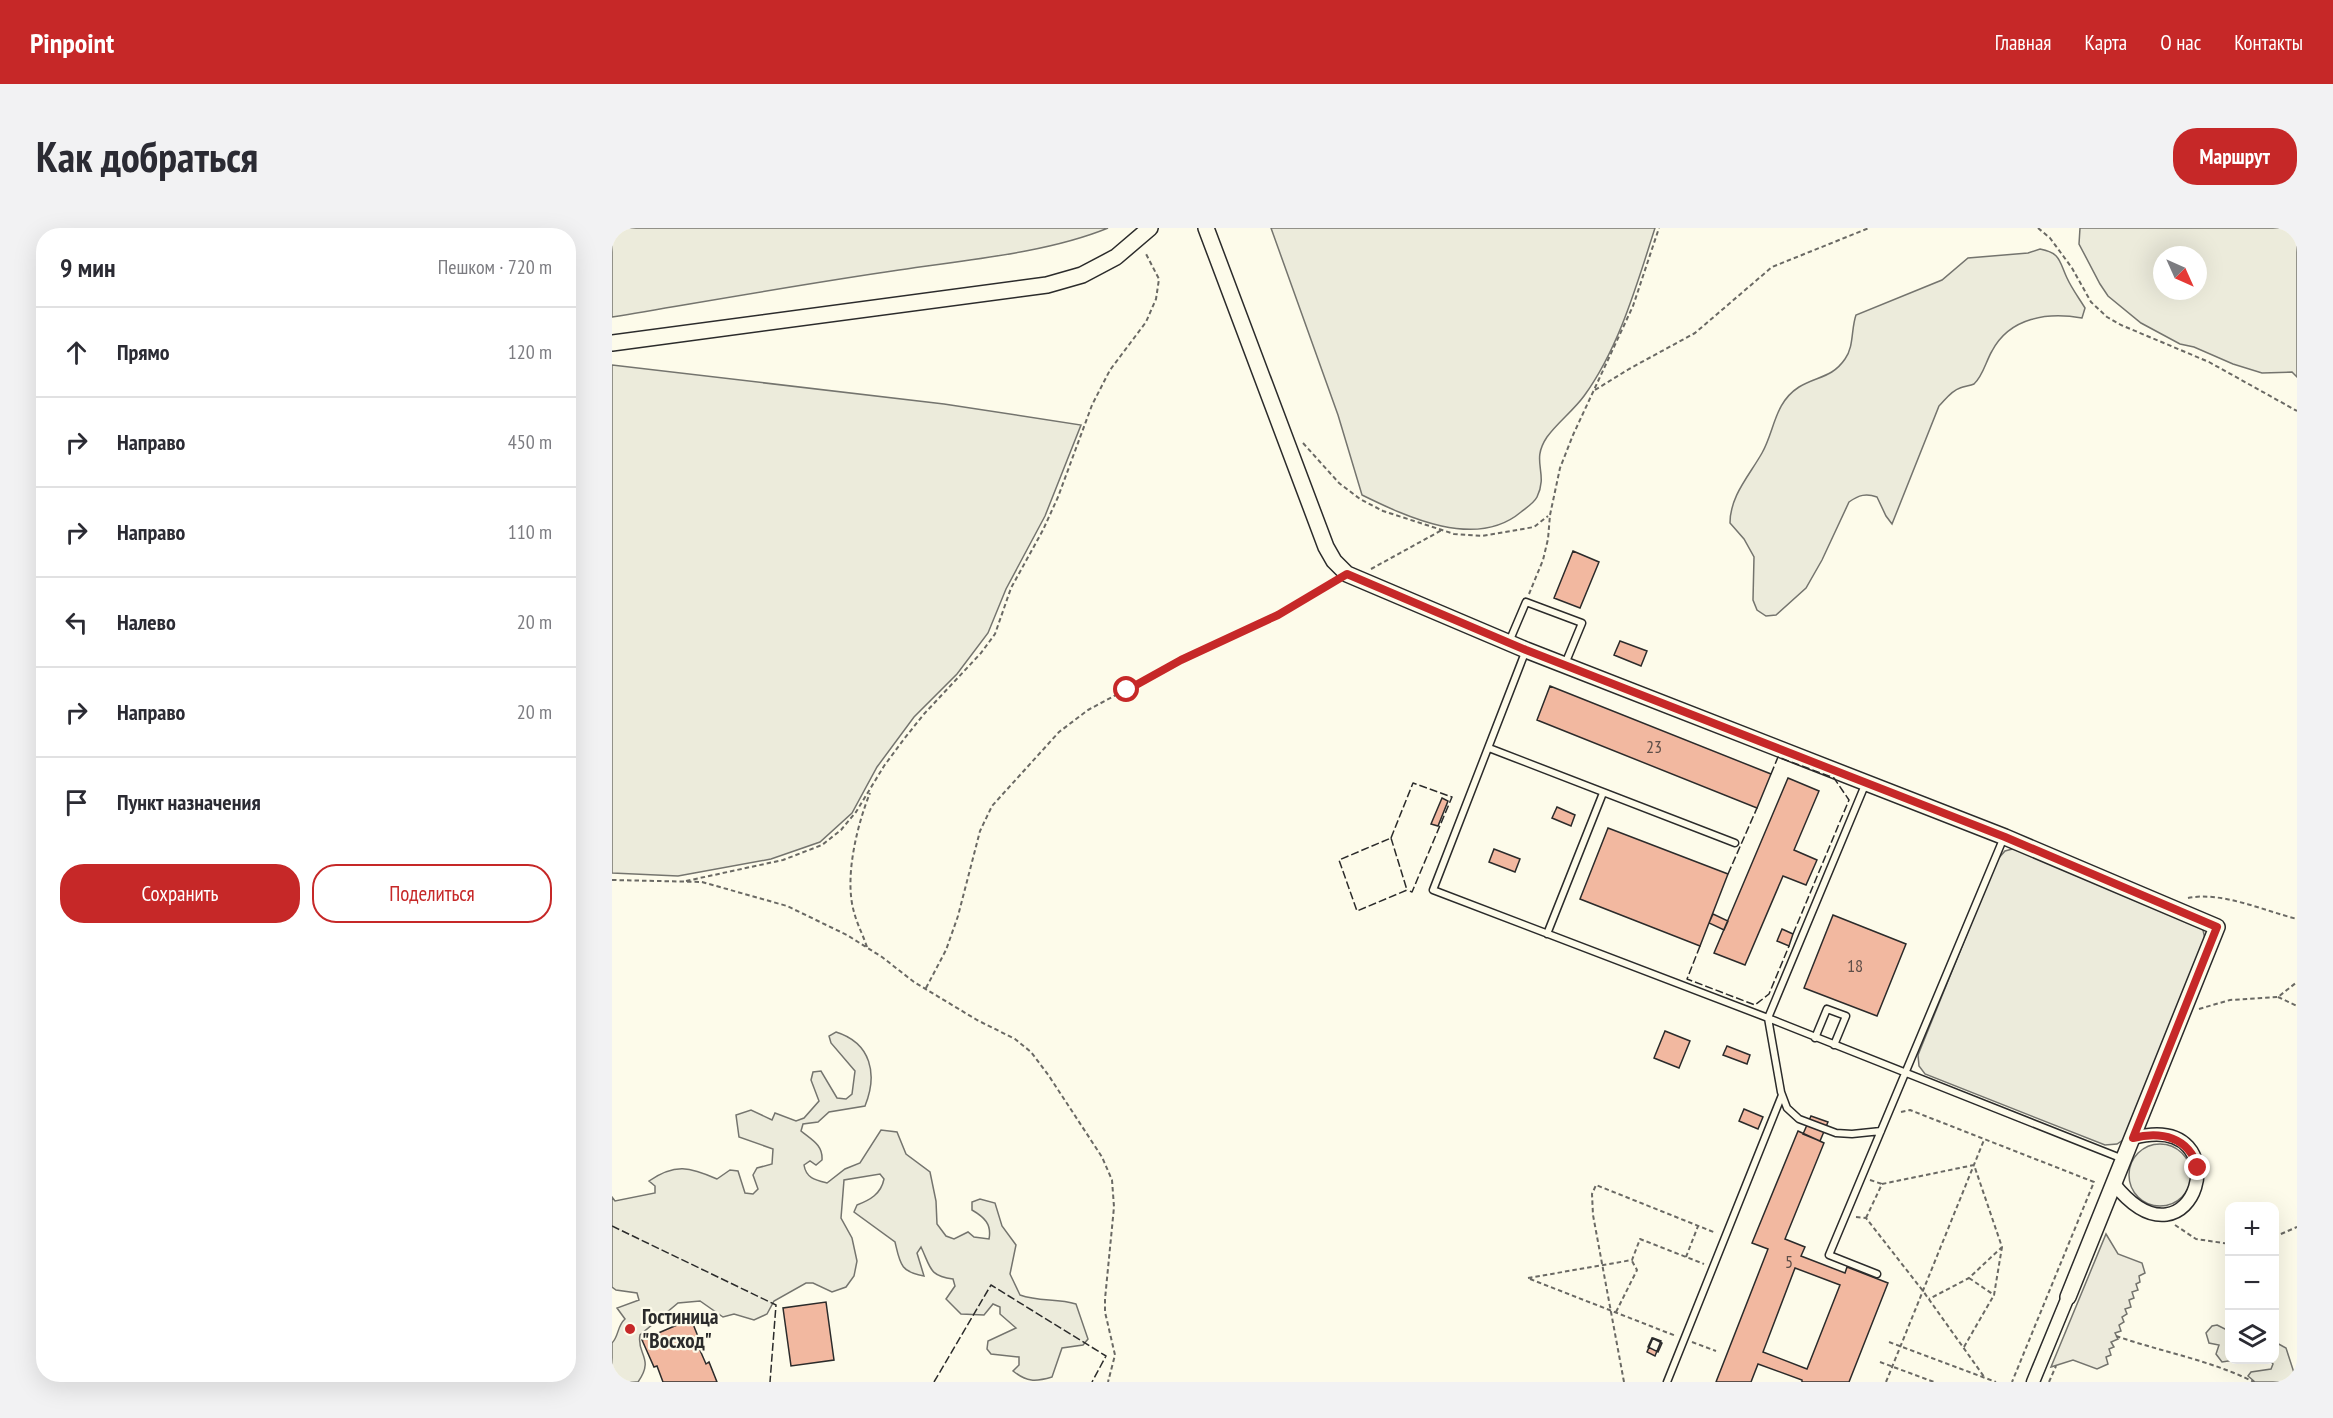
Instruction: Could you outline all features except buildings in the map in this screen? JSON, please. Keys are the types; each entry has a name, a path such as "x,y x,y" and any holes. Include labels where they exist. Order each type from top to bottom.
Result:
{"street":[{"path":"612,343 1047,285 1082,275 1116,257 1150,228"},
{"path":"1206,228 1326,547 1334,561 1347,574 1526,650 2005,837 2217,927 2033,1382"},
{"path":"2114,1184 2124,1196 2141,1209 2163,1215 2181,1209 2194,1192 2198,1174 2195,1157 2187,1148 2167,1136 2156,1134 2133,1138"}],"lane":[{"path":"1509,643 1526,602 1582,623 1565,664"},
{"path":"1526,650 1433,890 1768,1018 2124,1160"},
{"path":"1489,748 1735,843"},
{"path":"1867,782 1768,1018 1775,1070 1787,1108 1799,1119 1836,1133 1881,1131"},
{"path":"1547,934 1603,793"},
{"path":"1877,1274 1829,1255 2005,837"},
{"path":"1815,1038 1827,1009 1846,1016 1834,1045"},
{"path":"1667,1382 1782,1095"}],"path":[{"path":"1526,602 1543,560 1560,468 1634,306 1659,228"},
{"path":"1593,392 1629,369 1695,333 1772,267 1869,228"},
{"path":"2038,228 2050,238 2072,268 2091,302 2107,317 2209,362 2297,411"},
{"path":"686,881 783,860 822,845 841,830 856,812 884,766 924,714 995,634 1011,588 1043,530 1058,497 1092,405 1110,370 1146,322 1155,299 1159,279 1137,239"},
{"path":"1299,440 1339,483 1360,499 1383,511 1454,534 1482,536 1534,527 1550,515"},
{"path":"926,989 939,967 952,933 980,831 992,806 1059,732 1088,710 1181,660 1278,615 1347,574 1367,571 1442,530"},
{"path":"868,948 853,910 852,881 853,853 861,814 872,788"},
{"path":"612,880 702,882 787,906 819,920 868,948 926,989 977,1020 1015,1039 1031,1052 1102,1157 1112,1180 1114,1207 1105,1312 1115,1355 1108,1382"},
{"path":"2162,904 2198,896 2226,900 2297,919"},
{"path":"2278,997 2297,982"},
{"path":"2182,1015 2230,1000 2278,997 2297,1006"},
{"path":"1896,1113 1910,1110 2094,1182 2012,1382"},
{"path":"1888,1381 1984,1140"},
{"path":"1866,1189 1870,1180 1882,1184 1974,1165"},
{"path":"1963,1347 1994,1294 2002,1247 1974,1165"},
{"path":"1866,1218 1882,1184"},
{"path":"1624,1382 1593,1215 1592,1194 1596,1185 1723,1236"},
{"path":"2163,1215 2196,1239 2225,1243"},
{"path":"1853,1217 1866,1218 1929,1299 1985,1378"},
{"path":"1686,1257 1698,1226"},
{"path":"2279,1235 2297,1227"},
{"path":"1616,1312 1637,1270 1632,1260 1641,1239 1710,1266"},
{"path":"1929,1299 1969,1278 2002,1247"},
{"path":"1632,1260 1528,1278 1680,1337"},
{"path":"1969,1278 1994,1294"},
{"path":"2116,1336 2157,1350 2229,1369 2254,1382"},
{"path":"1689,1341 1716,1351"},
{"path":"1888,1342 1996,1382"},
{"path":"1880,1362 1934,1382"},
{"path":"2049,1382 2056,1366"}],"shaded area":[{"path":"612,228 1108,228 1059,244 1005,255 827,281 612,317"},
{"path":"1271,228 1655,228 1626,315 1607,357 1584,396 1551,432 1542,446 1541,481 1536,499 1503,523 1484,528 1463,529 1420,520 1362,495 1338,415"},
{"path":"2080,228 2297,228 2297,377 2292,372 2262,373 2233,364 2194,347 2180,344 2141,323 2108,296 2079,244"},
{"path":"2040,249 2056,255 2085,308 2082,318 2043,317 2019,324 2009,331 1992,351 1977,381 1954,391 1939,406 1892,524 1877,497 1859,496 1849,502 1806,588 1776,615 1766,616 1757,610 1753,600 1754,557 1744,539 1730,523 1731,513 1741,486 1762,453 1784,401 1799,387 1835,370 1840,365 1850,349 1856,315 1942,280 1968,258 2028,253"},
{"path":"612,365 944,404 1081,425 1045,516 1006,589 988,633 957,674 914,717 877,767 852,813 820,842 771,859 678,876 612,873"},
{"path":"2016,848 2197,922 2203,930 2205,939 2126,1138 2117,1144 2105,1145 1925,1074 1919,1066 1918,1055 1997,860 2005,851"},
{"path":"836,1032 857,1044 869,1061 871,1082 869,1094 865,1106 829,1112 818,1122 803,1124 801,1131 816,1143 822,1155 822,1160 816,1165 810,1161 804,1165 809,1176 827,1183 845,1169 860,1163 881,1130 897,1132 906,1154 930,1172 936,1201 937,1224 946,1236 954,1239 968,1232 974,1237 989,1239 988,1225 972,1210 972,1202 980,1199 995,1203 1002,1226 1016,1245 1010,1274 1020,1295 1076,1304 1088,1339 1083,1345 1062,1348 1052,1377 1041,1380 1027,1379 1013,1371 1019,1365 1019,1357 991,1354 987,1349 988,1341 1016,1328 1000,1314 1000,1307 993,1304 984,1315 961,1314 946,1299 955,1286 953,1279 939,1276 932,1270 921,1247 917,1253 924,1276 906,1269 900,1261 895,1242 854,1212 857,1205 878,1192 884,1179 880,1174 844,1180 841,1218 852,1238 857,1261 854,1276 846,1287 832,1292 813,1283 806,1283 774,1301 767,1314 754,1320 734,1314 723,1317 700,1301 678,1303 640,1335 639,1341 645,1367 638,1382 612,1382 612,1343 625,1319 617,1308 639,1300 637,1293 616,1290 612,1287 612,1197 615,1201 655,1193 655,1186 649,1181 675,1169 699,1172 717,1179 730,1170 738,1171 745,1193 753,1194 758,1189 753,1175 757,1168 772,1164 773,1149 739,1137 736,1115 751,1110 772,1120 775,1113 796,1121 804,1118 819,1101 811,1080 813,1072 821,1071 837,1098 846,1099 852,1094 855,1071 831,1043 829,1036"},
{"path":"2160,1144 2177,1149 2182,1153 2186,1158 2191,1175 2186,1192 2182,1197 2177,1201 2160,1206 2143,1201 2138,1197 2134,1192 2129,1175 2134,1158 2138,1153 2143,1149"},
{"path":"2106,1234 2118,1254 2142,1263 2145,1273 2139,1276 2140,1282 2136,1284 2138,1290 2132,1292 2134,1298 2129,1300 2131,1307 2125,1309 2127,1314 2122,1317 2124,1322 2119,1325 2121,1331 2115,1333 2118,1339 2111,1342 2114,1347 2109,1349 2111,1355 2106,1357 2108,1364 2097,1369 2073,1360 2051,1367"},
{"path":"2217,1325 2225,1329 2225,1362 2222,1362 2216,1354 2219,1345 2209,1343 2206,1333 2212,1326"},
{"path":"2279,1344 2286,1348 2297,1382 2255,1382 2248,1376 2251,1372 2271,1369 2273,1364 2279,1364"}],"fence":[{"path":"1771,774 1778,757 1834,778 1849,800 1793,934"},
{"path":"1391,838 1413,783 1452,797 1412,892 1407,890"},
{"path":"1728,874 1757,808"},
{"path":"1391,838 1407,890 1357,911 1339,860 1391,838"},
{"path":"1700,946 1687,979 1755,1005 1769,994 1789,946"},
{"path":"612,1226 776,1305 770,1382"},
{"path":"934,1382 991,1285 1106,1356 1092,1382"}],"place":[{"name":"Гостиница \"Восход\"","path":"630,1329"}],"route":[{"path":"1127,690 1181,660 1278,615 1347,574 1526,650 2005,837 2217,927 2133,1138 2156,1134 2176,1140 2195,1157 2198,1168"}]}
